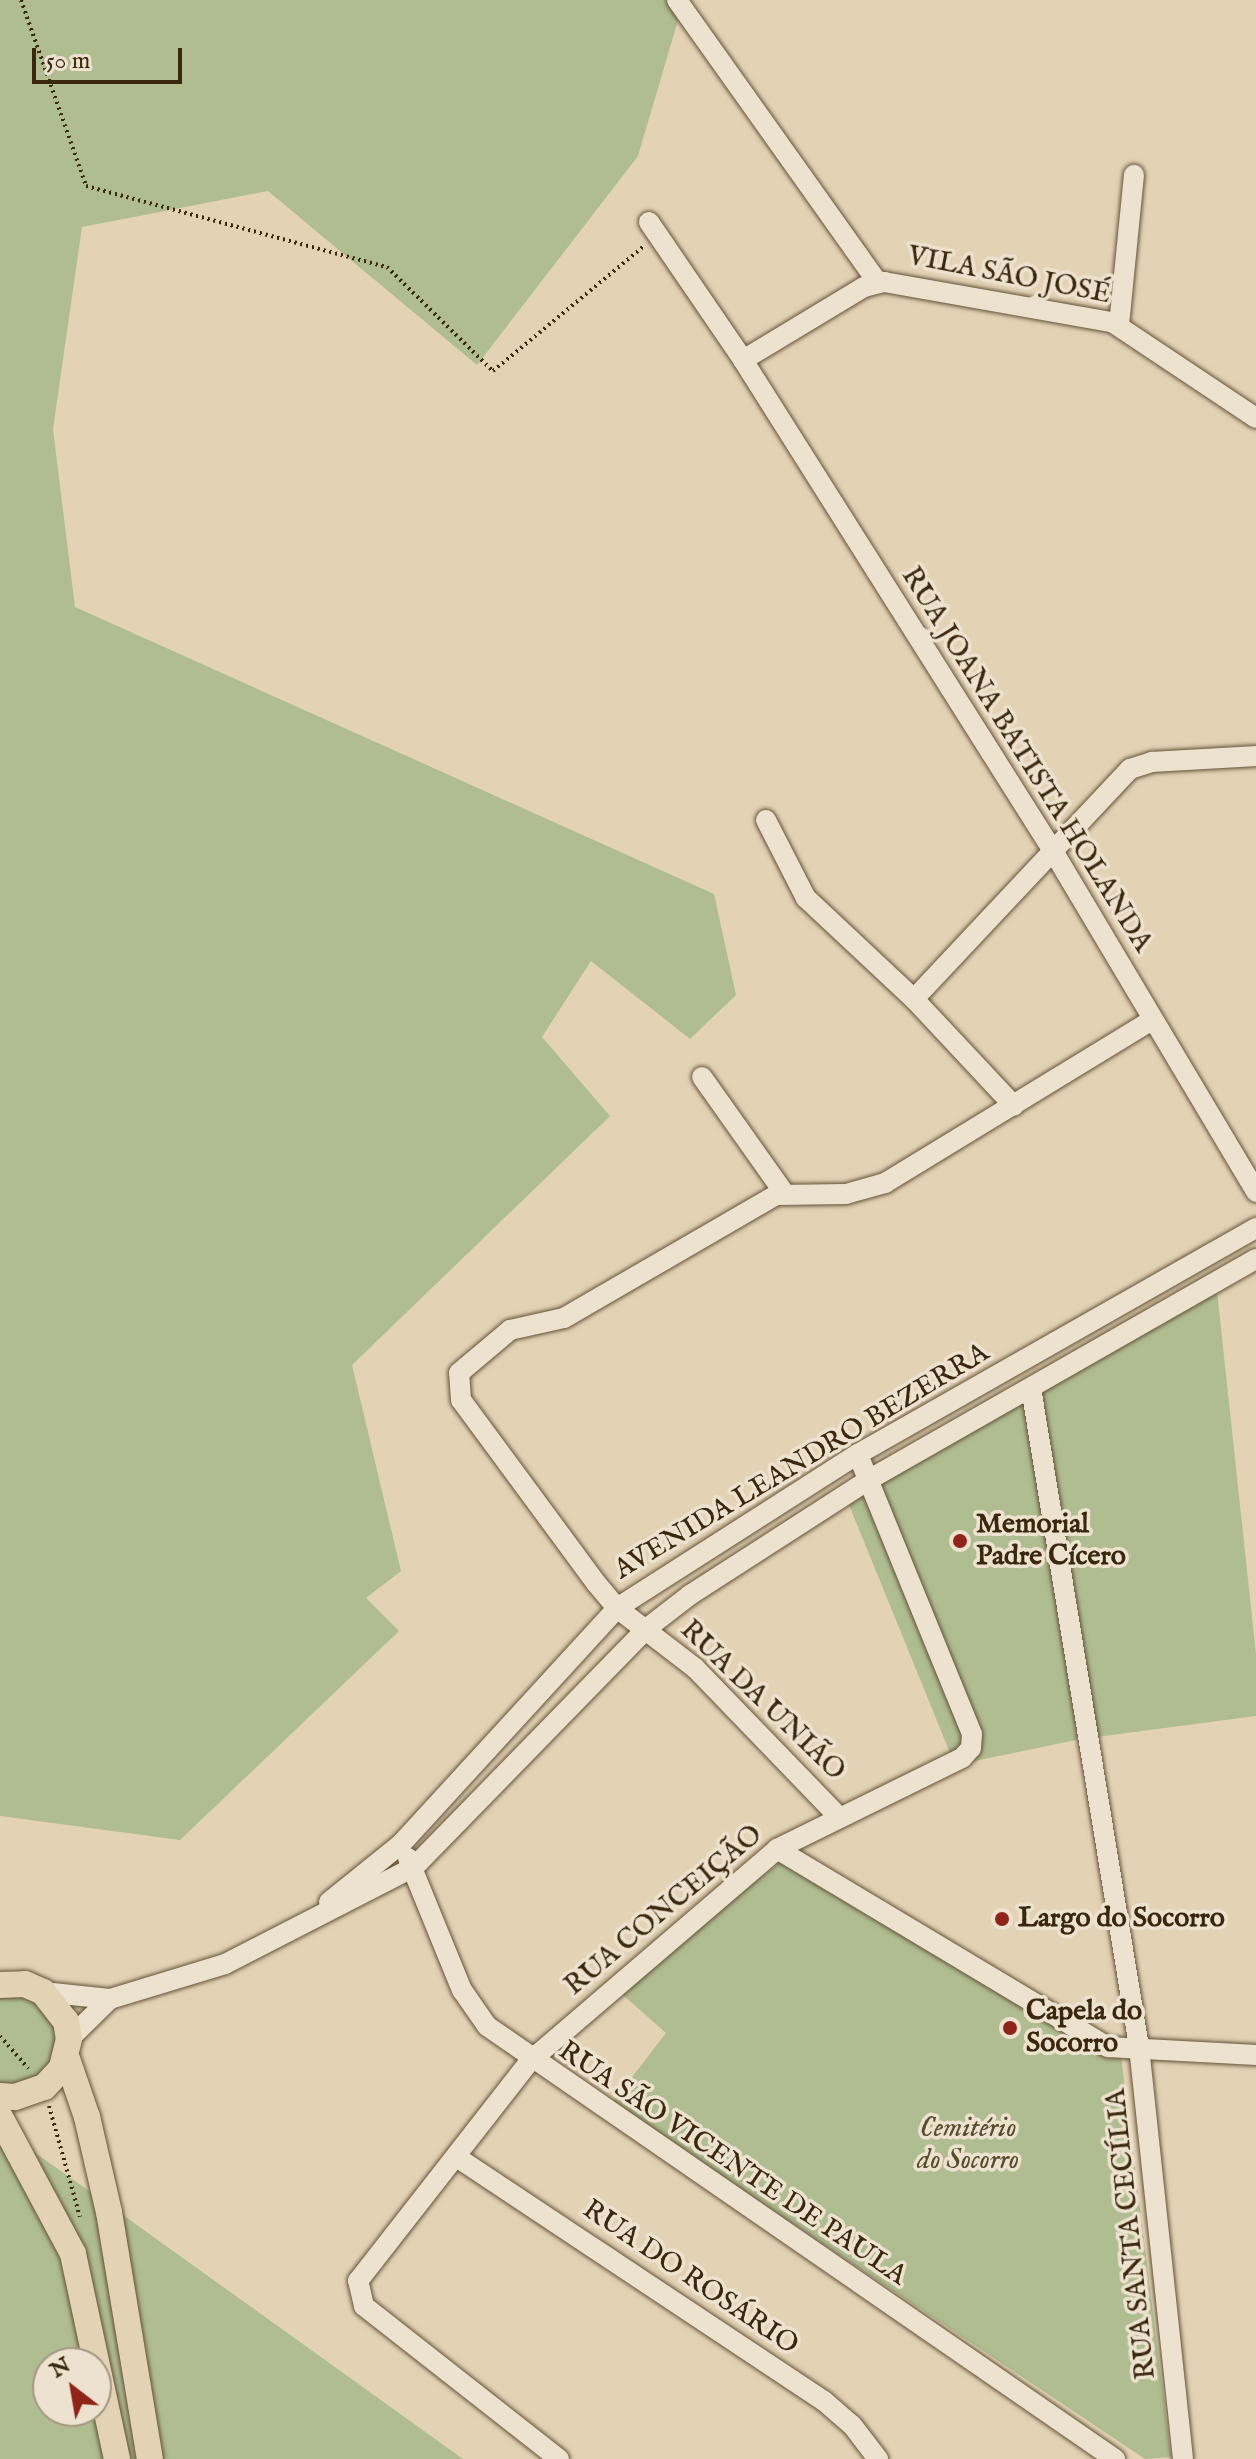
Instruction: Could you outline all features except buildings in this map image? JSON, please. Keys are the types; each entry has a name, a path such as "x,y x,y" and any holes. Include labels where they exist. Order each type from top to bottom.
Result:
{"main road":[{"path":"17,1984 66,2021 68,2048 109,2212 150,2459"},
{"path":"0,2096 15,2097 44,2087 68,2048"},
{"path":"0,2117 73,2254 117,2459"}],"street":[{"name":"VILA SÃO JOSÉ","path":"677,0 877,281 1119,325 1256,418"},
{"path":"1119,325 1134,175"},
{"name":"RUA JOANA BATISTA HOLANDA","path":"653,228 743,360 1053,851 1152,1020 1250,1167 1256,1192"},
{"path":"743,360 877,281"},
{"path":"914,999 1122,776 1141,764 1256,756"},
{"path":"766,820 806,898 914,999 1014,1106"},
{"path":"702,1077 784,1193 872,1188 1014,1106 1152,1020"},
{"name":"RUA DA UNIÃO","path":"784,1193 564,1318 510,1330 468,1362 456,1382 461,1400 617,1608 695,1668 838,1816"},
{"name":"AVENIDA LEANDRO BEZERRA","path":"284,1935 401,1844 617,1608 858,1454 1256,1228"},
{"name":"AVENIDA LEANDRO BEZERRA","path":"110,1999 225,1964 414,1867 646,1629 791,1527 870,1479 1256,1259"},
{"name":"RUA SANTA CECÍLIA","path":"1031,1388 1139,2047 1183,2459"},
{"name":"RUA CONCEIÇÃO","path":"559,2459 364,2306 358,2290 363,2273 458,2158 530,2061 777,1849 838,1816 962,1758 972,1741 858,1454"},
{"name":"RUA SÃO VICENTE DE PAULA","path":"401,1844 414,1867 473,2010 530,2061 1115,2459"},
{"path":"777,1849 1108,2047 1256,2055"},
{"path":"17,1984 110,1999"},
{"path":"68,2048 110,1999"},
{"name":"RUA DO ROSÁRIO","path":"458,2158 824,2401 852,2425 878,2459"}],"path":[{"path":"21,0 86,186 387,267 493,371 653,228"}],"green space":[{"path":"0,0 684,0 638,156 477,365 268,191 82,227 53,429 75,607 714,894 736,995 690,1039 591,961 542,1037 610,1116 352,1365 401,1571 366,1598 399,1631 180,1840 0,1816"},
{"path":"1217,1291 1256,1654 1256,1716 1081,1739 955,1765 847,1500"},
{"name":"Cemitério do Socorro","path":"789,1856 1120,2048 1171,2457 1145,2459 612,2103 666,2033 615,1988"},
{"path":"0,1993 35,1998 56,2022 57,2053 40,2080 0,2089"},
{"path":"0,2128 109,2205 463,2459 0,2459"}],"place":[{"name":"Memorial Padre Cícero","path":"960,1541"},
{"name":"Largo do Socorro","path":"1002,1919"},
{"name":"Capela do Socorro","path":"1010,2028"}]}
